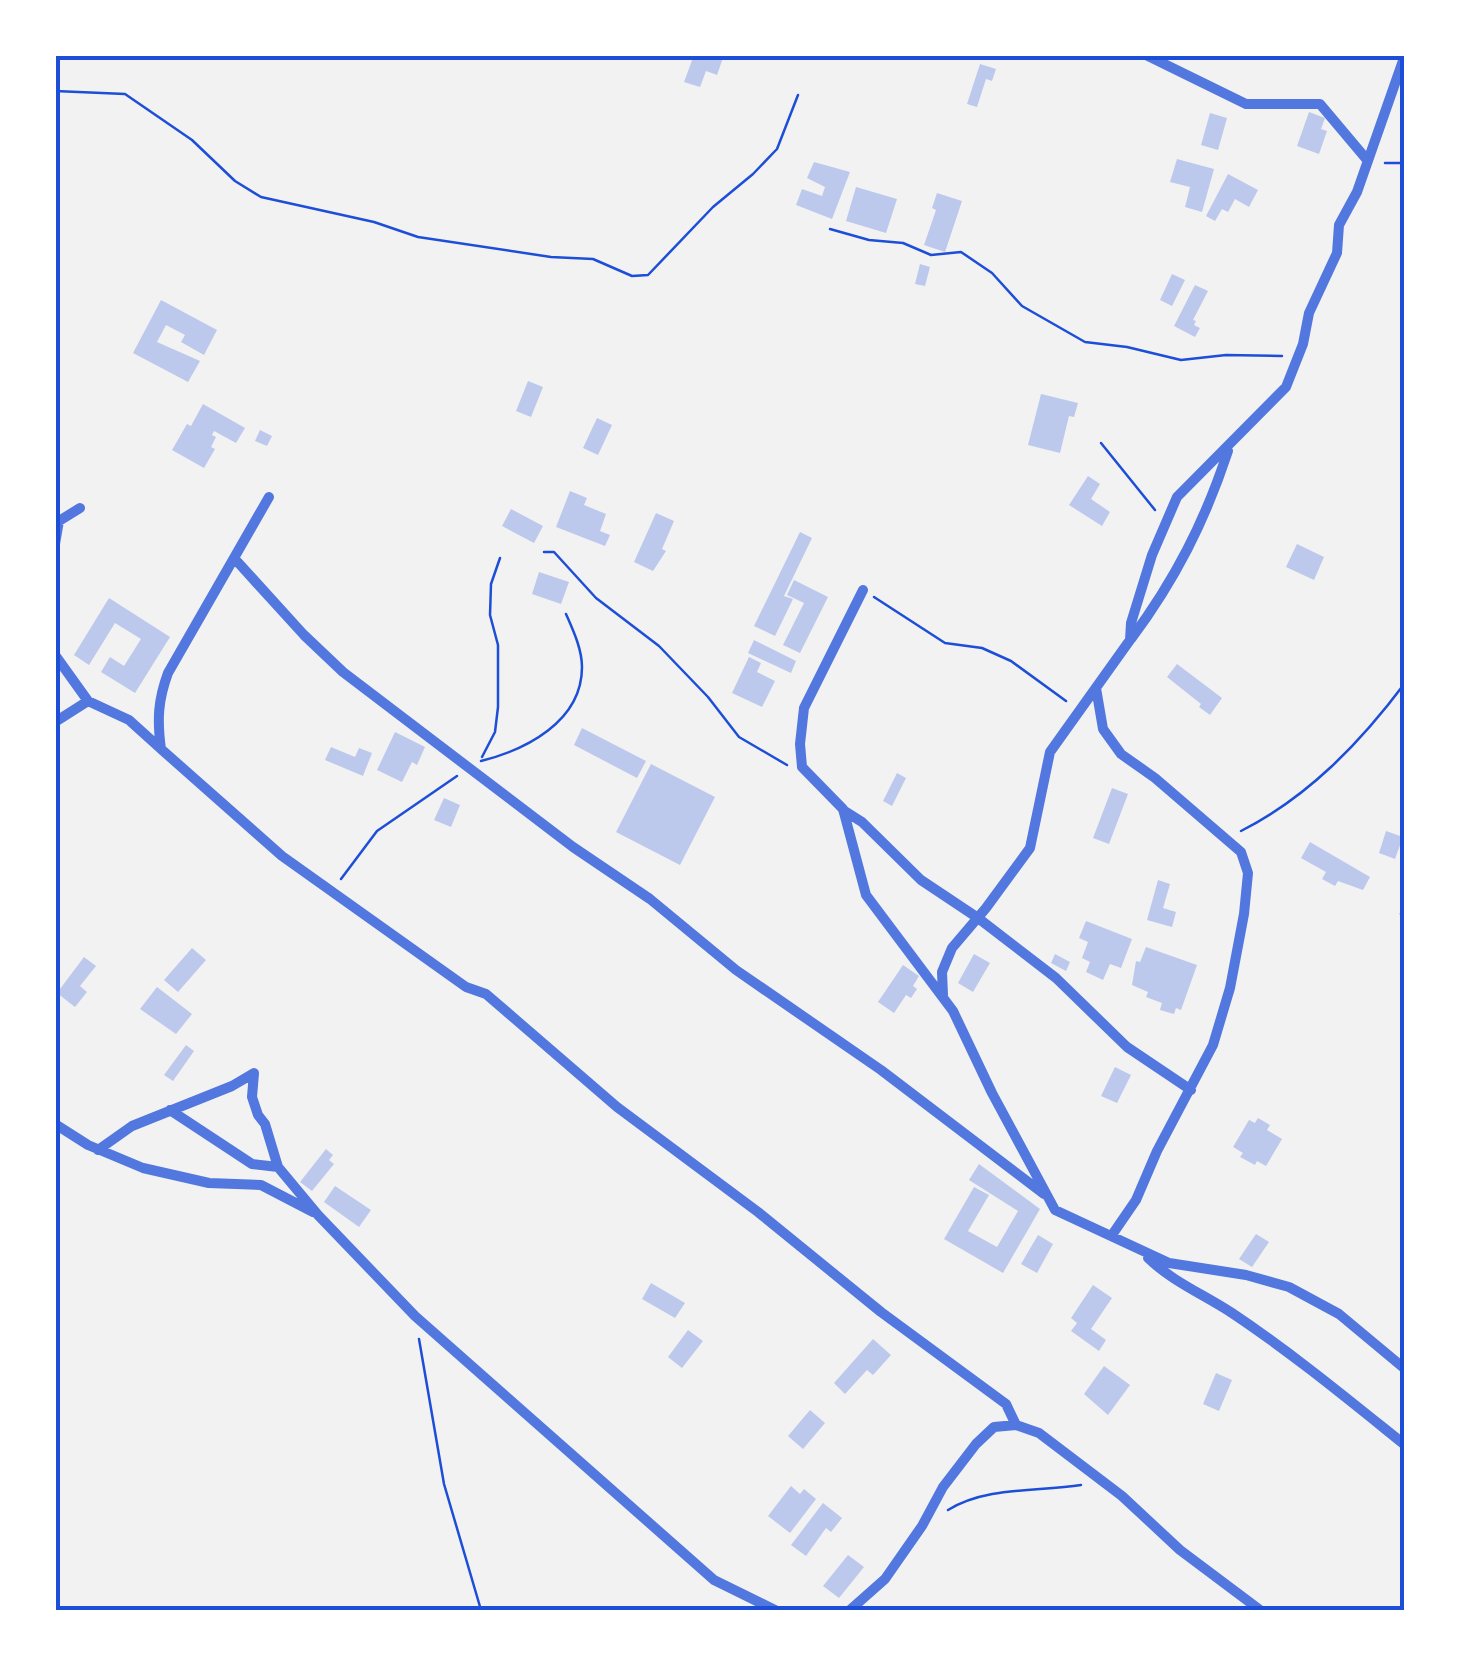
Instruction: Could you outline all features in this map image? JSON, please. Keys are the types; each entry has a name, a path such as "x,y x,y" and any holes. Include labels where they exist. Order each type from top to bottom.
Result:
{"street":[{"path":"1146,55 1246,104 1320,104 1368,161"},
{"path":"1130,640 1130,624 1163,524 1177,497 1286,387 1309,313 1337,252 1339,225 1357,192 1405,55"},
{"path":"943,996 942,972 952,948 1030,848 1050,752 1182,564 1210,506 1230,445"},
{"path":"161,748 159,698 168,673 269,498"},
{"path":"55,544 59,521 80,508"},
{"path":"234,558 304,636 344,672 573,847 650,899 736,970 881,1070 1045,1195"},
{"path":"864,590 804,708 802,768 920,880 978,918 1056,978 1126,1046 1192,1090"},
{"path":"55,655 88,701 129,720 282,856 466,987 486,994 617,1107 1006,1404 1016,1425"},
{"path":"1096,688 1104,729 1121,754 1156,778 1225,837 1241,852 1248,873 1230,988 1219,1026 1192,1090 1157,1152 1136,1200 1112,1236"},
{"path":"55,722 88,701"},
{"path":"842,809 866,895 943,996 1055,1210 1168,1263 1246,1275 1288,1288 1339,1314 1405,1370"},
{"path":"98,1150 132,1126 232,1086 254,1073 252,1097 278,1168 415,1316 714,1580 775,1610"},
{"path":"170,1110 252,1164 278,1168"},
{"path":"55,1124 98,1150 143,1168 209,1182 261,1185 318,1215"},
{"path":"1138,1248 1168,1277 1229,1310 1405,1445"},
{"path":"850,1610 885,1578 922,1526 943,1486 976,1444 994,1427 1016,1425 1040,1433 1180,1550 1260,1610"}],"path":[{"path":"55,91 125,94 192,140 235,181 261,198 374,222 418,237 551,257 592,259 632,276 648,275 713,207 777,149 798,95"},
{"path":"1368,161 1405,163"},
{"path":"830,229 869,240 903,243 932,255 962,252 992,273 1022,306 1085,342 1181,360 1226,355 1299,355"},
{"path":"1101,442 1131,476 1163,524"},
{"path":"544,552 554,552 596,598 658,646 708,697 739,737 812,777"},
{"path":"864,590 945,642 982,648 1011,661 1056,691 1078,713"},
{"path":"479,762 536,742 558,721 578,690 582,666 566,614"},
{"path":"1225,837 1244,830 1306,792 1380,717 1405,683"},
{"path":"1402,875 1405,882"},
{"path":"1405,892 1405,920"},
{"path":"415,1316 444,1484 481,1610"},
{"path":"947,1510 1000,1492 1044,1491 1103,1482"}],"building":[{"path":"694,55 724,55 717,75 706,71 700,87 684,82"},
{"path":"980,64 996,69 992,81 986,79 977,107 967,104"},
{"path":"1309,112 1325,118 1321,129 1327,131 1319,154 1297,146"},
{"path":"1210,113 1227,118 1218,150 1201,145"},
{"path":"1177,159 1214,169 1202,212 1185,207 1190,187 1170,182"},
{"path":"814,162 850,172 832,219 796,205 802,189 822,196 825,187 807,178"},
{"path":"1228,174 1258,190 1249,207 1235,199 1228,212 1222,209 1215,221 1206,216"},
{"path":"856,187 897,199 886,233 846,221"},
{"path":"937,193 962,201 945,252 924,245 936,210 932,208"},
{"path":"920,264 930,267 925,286 915,284"},
{"path":"1172,274 1185,280 1172,306 1160,300"},
{"path":"1195,285 1208,291 1193,320 1200,328 1195,337 1174,326"},
{"path":"161,300 217,330 204,355 181,342 185,335 166,325 157,342 200,361 188,382 133,353"},
{"path":"528,381 543,387 531,417 516,411"},
{"path":"1041,394 1078,403 1074,417 1069,416 1060,453 1028,445"},
{"path":"203,404 245,428 236,443 214,431 212,435 216,437 211,447 215,449 204,468 172,450"},
{"path":"597,418 612,425 598,455 583,448"},
{"path":"260,430 272,436 267,446 255,441"},
{"path":"1088,476 1100,484 1091,499 1110,512 1102,526 1069,505"},
{"path":"570,491 587,498 584,505 606,514 600,531 610,535 605,546 556,527"},
{"path":"511,509 543,526 534,543 502,526"},
{"path":"656,513 674,521 662,549 666,551 653,571 634,562"},
{"path":"800,532 812,538 784,596 793,599 775,636 754,626"},
{"path":"1297,544 1324,557 1314,580 1286,567"},
{"path":"539,572 569,582 561,604 532,594"},
{"path":"794,580 828,597 800,653 783,645 804,603 787,595"},
{"path":"109,598 170,637 135,693 101,672 110,657 124,666 141,639 115,623 89,665 74,655"},
{"path":"754,640 796,661 791,673 748,653"},
{"path":"749,657 761,663 757,672 775,681 762,707 732,693"},
{"path":"1177,664 1222,698 1210,715 1167,677"},
{"path":"582,728 646,761 637,778 574,745"},
{"path":"395,732 425,747 417,765 412,762 402,782 377,770"},
{"path":"331,747 355,757 359,748 372,753 363,776 325,760"},
{"path":"651,764 715,797 680,865 616,832"},
{"path":"897,773 906,778 892,806 883,801"},
{"path":"1112,788 1128,794 1109,844 1093,838"},
{"path":"444,798 460,805 451,827 434,820"},
{"path":"1386,831 1403,837 1395,859 1379,853"},
{"path":"1310,842 1370,877 1363,890 1338,881 1335,886 1322,879 1326,872 1301,858"},
{"path":"1158,880 1170,884 1163,908 1176,912 1172,927 1147,920"},
{"path":"1086,921 1132,939 1121,968 1110,964 1103,980 1086,972 1090,962 1082,958 1088,942 1079,938"},
{"path":"1146,947 1197,965 1181,1010 1176,1008 1174,1014 1160,1010 1162,1003 1146,997 1148,992 1132,985 1136,961 1140,962"},
{"path":"192,948 206,960 178,992 164,980"},
{"path":"974,954 990,963 973,992 958,983"},
{"path":"1055,954 1070,962 1066,971 1051,963"},
{"path":"84,957 96,966 80,986 87,992 75,1007 57,993"},
{"path":"903,965 919,976 913,986 917,989 911,998 906,995 894,1013 878,1002"},
{"path":"157,987 192,1014 176,1034 140,1009"},
{"path":"186,1045 194,1051 173,1081 164,1075"},
{"path":"1115,1067 1131,1075 1117,1103 1101,1096"},
{"path":"1258,1118 1270,1125 1267,1130 1282,1139 1266,1166 1240,1157 1243,1153 1233,1147 1249,1120 1255,1123"},
{"path":"326,1149 333,1155 329,1160 334,1164 312,1191 300,1182"},
{"path":"979,1164 1040,1209 1003,1273 944,1239 974,1187 989,1195 968,1231 997,1247 1018,1211 969,1180"},
{"path":"335,1186 371,1210 359,1227 324,1202"},
{"path":"1256,1234 1269,1242 1252,1267 1239,1259"},
{"path":"1038,1235 1053,1244 1037,1273 1021,1264"},
{"path":"651,1283 685,1303 675,1318 642,1299"},
{"path":"1093,1285 1112,1298 1091,1329 1106,1340 1099,1351 1071,1331 1077,1323 1071,1318"},
{"path":"688,1330 703,1341 682,1368 668,1357"},
{"path":"873,1339 891,1355 873,1375 867,1370 845,1394 834,1383"},
{"path":"1104,1366 1130,1385 1108,1415 1084,1394"},
{"path":"1216,1373 1232,1380 1219,1411 1203,1404"},
{"path":"810,1410 825,1423 803,1449 788,1436"},
{"path":"791,1486 800,1494 804,1489 816,1499 790,1533 768,1516"},
{"path":"823,1503 842,1518 831,1532 826,1528 806,1556 791,1545"},
{"path":"848,1555 864,1567 839,1598 823,1586"}]}
